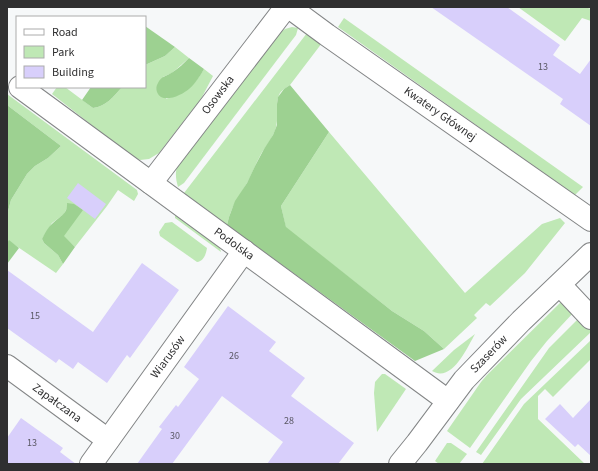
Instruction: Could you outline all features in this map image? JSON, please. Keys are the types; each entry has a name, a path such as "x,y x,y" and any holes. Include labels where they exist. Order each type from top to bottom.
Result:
{"street":[{"name":"Osowska","path":"151,183 286,7"},
{"name":"Kwatery Głównej","path":"289,7 591,220"},
{"path":"7,77 16,84"},
{"name":"Podolska","path":"21,88 448,401"},
{"name":"Wiarusów","path":"91,464 244,251"},
{"name":"Szaserów","path":"400,464 464,380 521,321 591,254"},
{"path":"560,285 591,318"},
{"name":"Zapałczana","path":"7,366 108,440"}],"green space":[{"path":"518,7 585,7 591,9 591,21 582,18 565,41"},
{"path":"344,18 583,187 575,195 338,27"},
{"path":"146,27 175,47 165,56 146,65"},
{"path":"292,27 298,28 296,35 184,183 178,187 176,177 177,166 278,34 285,29"},
{"path":"307,33 322,43 290,85 280,93 277,104 277,125 275,130 233,208 227,225 184,193"},
{"path":"175,47 189,58 172,73 163,77 166,99 184,92 192,85 204,69 213,76 201,99 159,153 149,159 140,160 130,155 52,94 56,88 66,88 93,108 98,107 109,100 121,88 146,88 146,65 165,56"},
{"path":"189,58 204,69 195,82 182,94 172,98 163,98 160,96 156,89 162,77 171,73"},
{"path":"290,85 329,132 281,206 286,227 392,311 424,331 444,349 415,361 227,225 235,201 247,183 277,125 278,97 284,89"},
{"path":"90,88 121,88 113,98 98,107 93,108 82,100"},
{"path":"7,94 137,190 138,194 134,201 118,190 75,247 63,236 74,204 69,204 64,214 52,223 42,239 44,243 58,255 63,264 56,273 9,241 7,243 7,215 11,200 27,174 61,146 7,105"},
{"path":"7,105 61,146 27,174 11,200 7,215"},
{"path":"329,132 465,293 542,224 560,218 565,223 525,273 490,306 486,303 474,315 477,318 444,349 424,331 392,311 286,228 281,206"},
{"path":"67,203 74,204 83,210 64,236 75,247 63,264 58,255 44,243 42,239 50,226 65,212"},
{"path":"175,211 218,246 221,252 175,218"},
{"path":"172,222 207,248 203,259 197,262 160,236 159,232 165,223"},
{"path":"9,240 19,248 7,264 7,243"},
{"path":"562,301 574,312 531,361 470,448 447,431 487,375"},
{"path":"580,317 591,328 591,332 521,399 481,455 476,452 549,348"},
{"path":"475,334 463,355 452,368 446,372 439,373 432,371 454,350"},
{"path":"591,340 591,359 553,397 545,389 538,396 538,419 585,464 482,464 524,404"},
{"path":"382,374 385,374 406,389 377,432 374,393 375,382"},
{"path":"447,443 451,443 467,454 459,464 439,464 435,461"}],"building":[{"path":"431,7 507,7 560,45 553,55 580,74 591,59 591,126 560,104 563,99"},
{"path":"78,183 106,204 95,219 67,198"},
{"path":"142,263 179,290 130,358 127,355 107,383 78,362 73,369 59,359 56,363 7,328 7,270 93,332"},
{"path":"228,306 276,342 269,351 305,378 291,396 354,443 338,464 267,464 283,442 222,396 172,464 137,464 162,429 159,427 176,405 178,407 199,379 184,367"},
{"path":"591,399 591,456 578,444 575,447 545,419 560,404 573,418"},
{"path":"21,418 63,448 60,452 76,464 7,464 7,438"}]}
